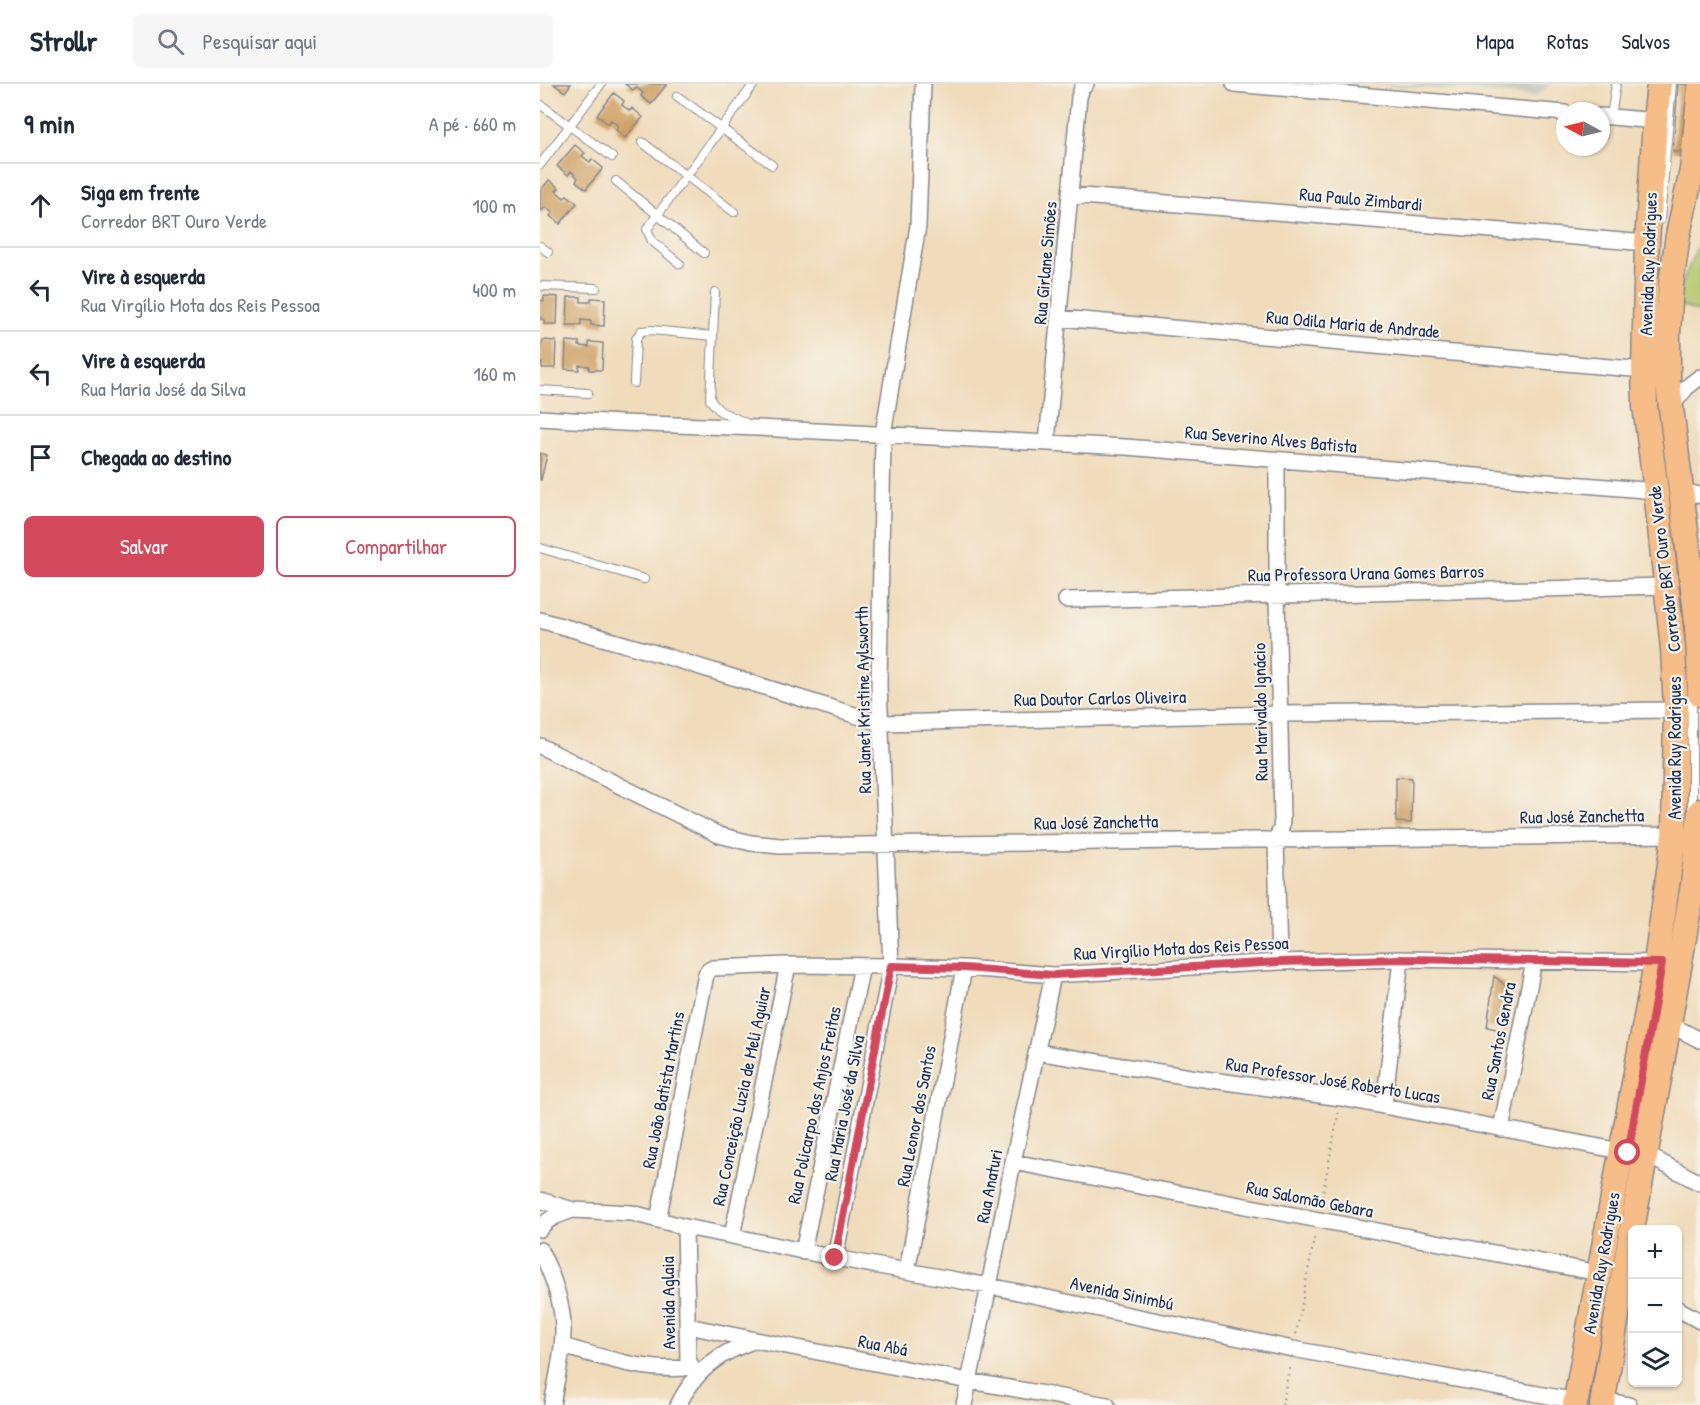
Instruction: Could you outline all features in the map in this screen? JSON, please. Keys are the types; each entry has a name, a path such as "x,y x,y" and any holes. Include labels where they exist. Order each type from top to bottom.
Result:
{"main road":[{"name":"Avenida Ruy Rodrigues","path":"1659,84 1655,121 1679,165 1678,235 1671,284 1666,405 1675,492 1698,614 1700,656 1695,687"},
{"name":"Avenida Ruy Rodrigues","path":"1629,1279 1645,1154 1669,1024 1668,963 1674,835 1676,710 1673,648 1666,586 1675,492 1645,406 1644,370 1654,234 1679,165 1700,88"},
{"name":"Avenida Ruy Rodrigues","path":"1588,1403 1599,1273 1621,1151 1668,963 1693,923 1700,812"},
{"name":"Avenida Ruy Rodrigues","path":"1588,1403 1628,1283"}],"street":[{"name":"Rua Janet Kristine Aylsworth","path":"891,966 879,723 883,434 918,226 923,84"},
{"path":"1234,84 1556,112"},
{"name":"Rua Girlane Simões","path":"1047,442 1080,85"},
{"path":"1610,117 1655,121"},
{"name":"Rua Paulo Zimbardi","path":"1070,195 1654,234"},
{"name":"Rua Odila Maria de Andrade","path":"1060,318 1644,370"},
{"path":"1666,405 1700,377"},
{"name":"Rua Severino Alves Batista","path":"540,418 1126,447 1675,492"},
{"name":"Rua Marivaldo Ignácio","path":"1277,460 1277,595 1282,819 1281,829 1276,839 1279,962"},
{"name":"Rua Professora Urana Gomes Barros","path":"1066,600 1666,586"},
{"name":"Rua Doutor Carlos Oliveira","path":"540,620 662,655 879,723 1280,714 1676,710"},
{"name":"Rua José Zanchetta","path":"540,747 719,835 751,843 780,846 1674,835"},
{"path":"1384,1106 1401,959"},
{"name":"Rua Virgílio Mota dos Reis Pessoa","path":"708,970 788,965 891,966 964,968 1053,975 1279,962 1401,959 1668,963"},
{"name":"Rua Santos Gendra","path":"1501,1129 1534,961"},
{"name":"Rua Conceição Luzia de Meli Aguiar","path":"732,1236 788,965"},
{"name":"Rua Policarpo dos Anjos Freitas","path":"803,1251 862,966"},
{"name":"Rua Maria José da Silva","path":"835,1258 891,966"},
{"name":"Rua Leonor dos Santos","path":"907,1271 964,968"},
{"name":"Rua João Batista Martins","path":"660,1220 659,1215 708,970"},
{"name":"Rua Anaturi","path":"964,1405 1053,975"},
{"path":"1669,1024 1700,1040"},
{"name":"Rua Professor José Roberto Lucas","path":"1037,1052 1190,1077 1341,1098 1621,1151"},
{"path":"1645,1154 1700,1183"},
{"name":"Rua Salomão Gebara","path":"1013,1162 1599,1273"},
{"path":"542,1201 573,1210"},
{"path":"540,1229 543,1224 554,1217 573,1210"},
{"name":"Avenida Sinimbú","path":"573,1210 632,1213 685,1227 835,1258 989,1286 1293,1349 1588,1403 1629,1405"},
{"name":"Avenida Aglaia","path":"685,1227 688,1360 695,1372"},
{"path":"540,1250 551,1272 563,1326 552,1405"},
{"path":"1682,1312 1700,1322"},
{"name":"Rua Abá","path":"688,1326 969,1381 1107,1405"},
{"path":"678,1405 695,1372 734,1347 756,1340"},
{"path":"562,1346 613,1360 695,1372"}],"lane":[{"path":"540,165 601,84"},
{"path":"680,264 652,242 647,229 754,84"},
{"path":"1610,104 1616,84"},
{"path":"1672,84 1679,165"},
{"path":"1679,165 1687,155 1692,84"},
{"path":"676,96 772,165"},
{"path":"540,104 612,157"},
{"path":"642,142 734,212"},
{"path":"616,181 704,253"},
{"path":"540,246 548,252"},
{"name":"Corredor BRT Ouro Verde","path":"1655,268 1652,320 1652,406 1675,492 1684,711 1681,837 1670,925 1668,963"},
{"path":"540,286 596,288"},
{"path":"715,292 710,400 720,411 758,428"},
{"path":"634,383 636,339 641,331 713,336"},
{"path":"540,390 588,393"},
{"path":"540,548 644,579"},
{"name":"Corredor BRT Ouro Verde","path":"1588,1403 1691,836 1695,687"}],"path":[{"path":"1282,1405 1341,1098"}],"shaded area":[{"path":"1368,84 1551,84 1536,96"}],"green space":[{"path":"1700,240 1700,313 1674,303"}],"building":[{"path":"554,84 571,84 565,92"},
{"path":"625,84 667,84 651,104 641,96 643,93 636,87 633,90"},
{"path":"1678,84 1688,84 1683,152 1673,152"},
{"path":"614,93 624,101 622,105 630,111 632,108 643,117 625,138 616,130 618,126 611,120 608,124 597,115"},
{"path":"575,145 585,153 582,156 590,162 592,159 603,168 586,189 576,181 578,178 571,171 568,175 557,166"},
{"path":"549,180 559,188 556,191 564,198 567,195 577,203 560,224 550,216 553,213 545,207 542,211 540,209 540,191"},
{"path":"544,296 558,297 557,324 544,324 544,319 540,319 540,300 544,301"},
{"path":"568,297 581,297 581,302 591,302 591,298 605,299 604,326 591,325 591,321 581,320 581,325 567,325"},
{"path":"543,340 556,341 555,368 542,368 540,344"},
{"path":"566,341 579,342 579,346 589,347 589,342 603,343 602,370 589,370 589,366 579,365 579,370 565,369"},
{"path":"540,453 547,455 541,480 540,480"},
{"path":"1396,777 1412,778 1411,823 1396,822"},
{"path":"1494,976 1511,990 1505,1031 1487,1027"}],"route":[{"path":"835,1258 891,966 964,968 1053,975 1279,962 1401,959 1662,963 1628,1153"}]}
